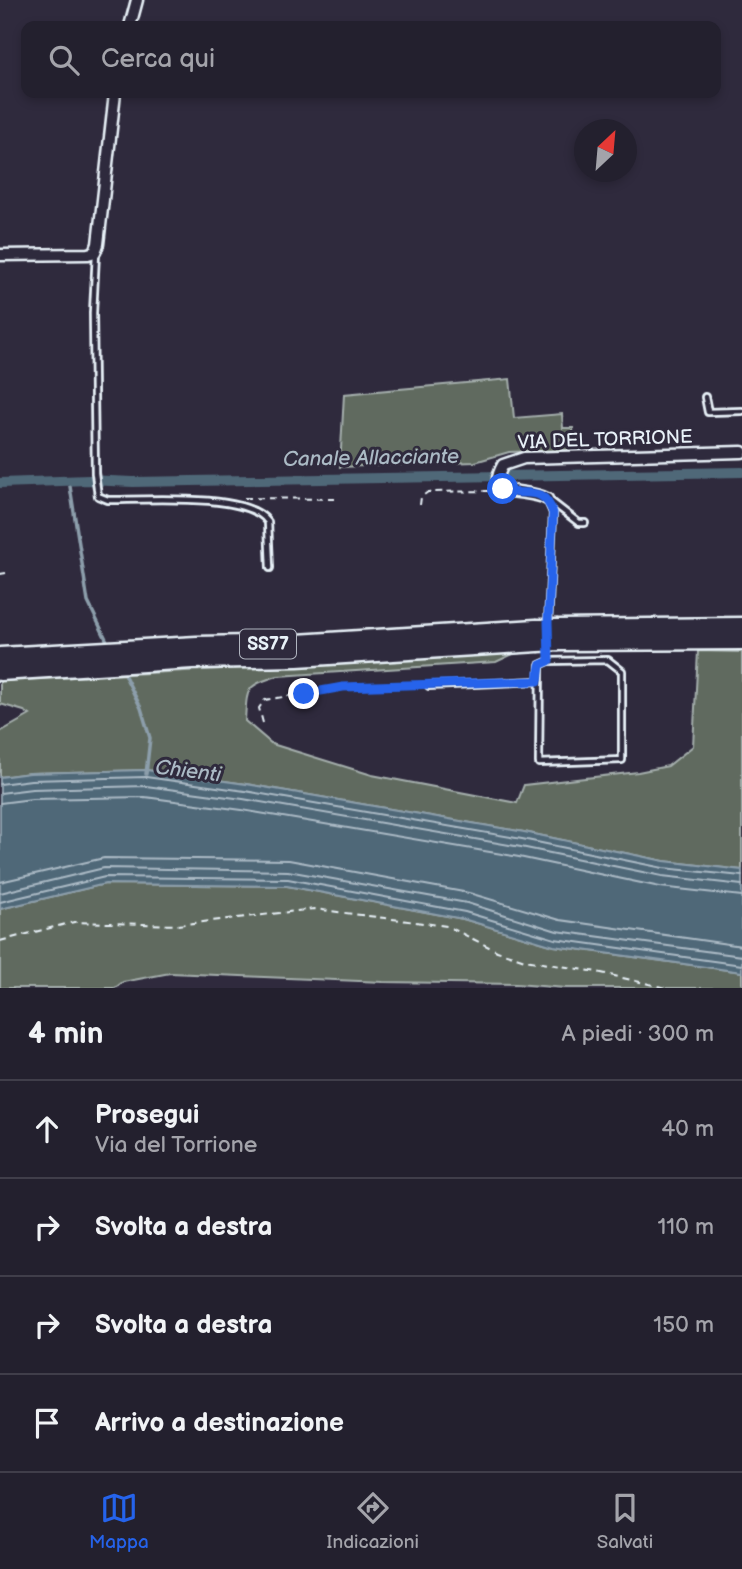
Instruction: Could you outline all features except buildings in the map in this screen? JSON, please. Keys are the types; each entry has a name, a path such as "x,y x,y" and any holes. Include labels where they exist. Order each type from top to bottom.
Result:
{"highway":[{"name":"SS77","path":"0,657 197,646 742,627"},
{"name":"SS77","path":"559,635 742,640"},
{"name":"SS77","path":"0,671 192,659 297,657 537,636"}],"street":[{"path":"131,21 137,0"},
{"path":"0,255 95,252 114,98"},
{"name":"VIA DEL TORRIONE","path":"501,487 498,476 503,465 524,457 742,452"},
{"path":"501,487 508,492 539,494 547,499"}],"lane":[{"path":"95,252 97,262 93,313 95,473 98,496 108,500 206,500 253,509 264,515 268,522 270,569"},
{"path":"705,397 708,412 742,411"},
{"path":"547,499 579,523 585,523"},
{"path":"547,499 553,513 549,661"},
{"path":"608,660 622,671 622,760 539,763 538,681 540,665 549,661 608,660"},
{"path":"429,685 538,681"}],"path":[{"path":"420,505 421,497 428,492 501,487"},
{"path":"230,503 239,498 338,499"},
{"path":"0,574 6,573"},
{"path":"263,723 259,708 265,701 343,687 429,685"},
{"path":"0,941 74,922 177,925 314,909 447,926 497,951 525,960 609,974 666,988"}],"green space":[{"path":"510,379 514,418 562,414 563,428 573,428 574,450 509,452 475,462 340,467 344,394"},
{"path":"698,651 742,652 742,870 664,861 524,832 246,784 147,770 30,773 0,777 0,732 30,715 0,704 0,681 515,653 496,662 278,676 259,683 250,690 246,701 245,721 272,744 372,775 517,803 524,785 668,766 693,746"},
{"path":"105,884 287,886 463,919 554,946 742,972 742,988 566,988 516,984 383,982 170,973 123,982 115,988 0,988 0,909"}],"water":[{"path":"146,770 246,784 524,832 664,861 742,870 742,972 554,946 463,919 287,886 105,884 0,909 0,777 30,773"}],"waterway":[{"name":"Canale Allacciante","path":"0,483 742,472"},
{"path":"69,480 88,602 107,641"},
{"name":"Chienti","path":"125,676 141,708 150,738 146,774"}],"route":[{"path":"304,694 343,687 538,681 538,668 549,661 553,513 547,499 539,494 508,492 503,489"}]}
